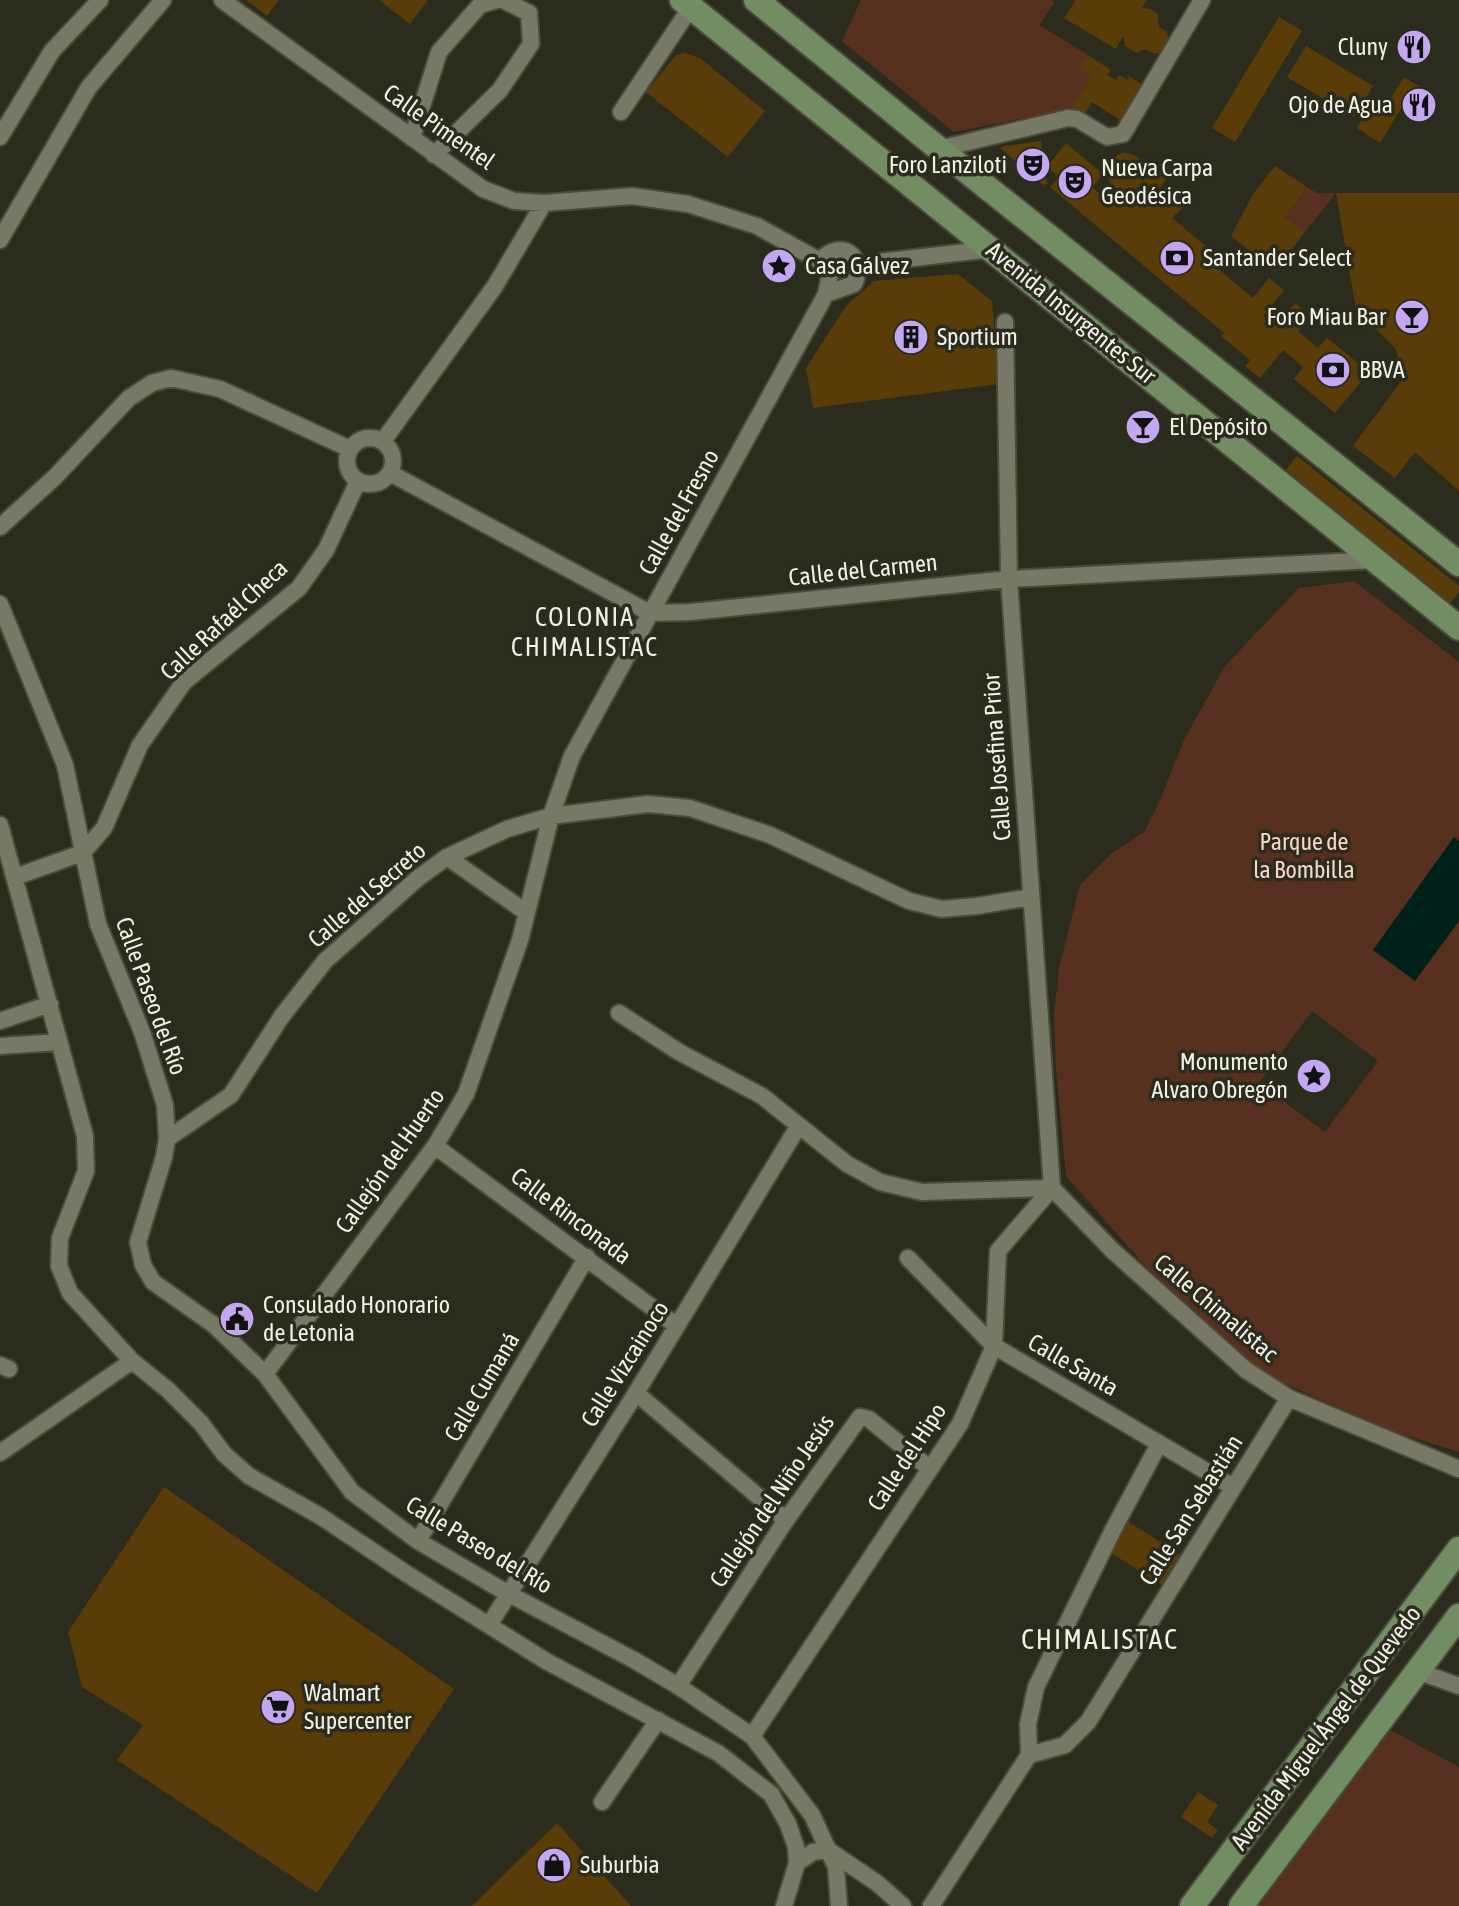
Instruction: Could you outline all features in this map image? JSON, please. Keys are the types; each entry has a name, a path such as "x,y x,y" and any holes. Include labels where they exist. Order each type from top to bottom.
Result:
{"main road":[{"name":"Avenida Insurgentes Sur","path":"756,0 1459,564"},
{"name":"Avenida Insurgentes Sur","path":"687,4 1459,628"},
{"name":"Avenida Miguel Ángel de Quevedo","path":"1192,1906 1459,1549"},
{"name":"Avenida Miguel Ángel de Quevedo","path":"1241,1906 1459,1616"}],"street":[{"path":"0,137 52,51 100,0"},
{"path":"0,240 89,87 163,0"},
{"name":"Calle Pimentel","path":"222,0 483,189 514,201 544,203 632,196 688,204 757,226 825,268"},
{"path":"412,138 439,52 480,5 497,0"},
{"path":"434,155 500,90 531,44 529,13 503,0"},
{"path":"939,149 1068,118 1077,119 1107,137 1123,134 1202,0"},
{"path":"621,112 687,4"},
{"path":"383,441 495,286 544,203"},
{"path":"879,262 992,249"},
{"path":"825,268 832,251 842,250 852,255 858,263 854,284 826,294"},
{"name":"Calle del Fresno","path":"551,816 572,756 826,294 825,268"},
{"name":"Calle Josefina Prior","path":"1005,322 1009,579 1052,1188"},
{"path":"0,527 55,477 129,398 152,383 171,378 220,389 350,449"},
{"path":"365,438 383,441 393,455 390,473 376,484 358,481 347,467 350,449 365,438"},
{"name":"Calle del Carmen","path":"390,473 650,613 691,612 1009,579 1375,560"},
{"name":"Calle Rafaél Checa","path":"82,853 104,828 140,745 184,682 299,588 326,550 358,481"},
{"name":"Calle Paseo del Río","path":"0,604 65,765 98,924 142,1032 165,1105 167,1139 164,1157 138,1242 143,1265 153,1282 214,1325 265,1374 352,1492 418,1541 678,1686 752,1736 812,1815 836,1867 839,1906"},
{"name":"Calle del Secreto","path":"167,1139 231,1095 282,1016 325,961 406,888 447,857 507,829 551,816 648,804 690,808 770,835 909,901 942,909 1031,897"},
{"name":"Callejón del Huerto","path":"265,1374 435,1146 466,1094 520,940 551,816"},
{"path":"0,825 85,1136 86,1171 60,1238 59,1266 70,1293 132,1361 168,1390 201,1423 224,1454 249,1476 320,1516 546,1661 718,1753 771,1794 788,1824 796,1847 797,1863 784,1906"},
{"path":"15,877 82,853"},
{"path":"447,857 527,913"},
{"path":"0,1021 50,1004"},
{"path":"619,1013 679,1052 762,1096 847,1164 880,1182 922,1192 1052,1188"},
{"path":"0,1046 59,1042"},
{"name":"Calle Vizcainoco","path":"489,1625 636,1393 798,1127"},
{"name":"Calle Rinconada","path":"435,1146 677,1326"},
{"name":"Calle del Hipo","path":"752,1736 960,1424 994,1346 998,1251 1052,1188"},
{"name":"Calle Chimalistac","path":"1052,1188 1113,1251 1246,1370 1289,1398 1459,1469"},
{"name":"Calle Cumaná","path":"418,1541 587,1257"},
{"name":"Calle Santa","path":"908,1258 994,1346 1233,1487"},
{"path":"0,1453 132,1361"},
{"path":"636,1393 786,1520"},
{"name":"Calle San Sebastián","path":"1029,1755 1065,1745 1088,1722 1289,1398"},
{"name":"Callejón del Niño Jesús","path":"678,1686 786,1520 860,1417 869,1419 929,1468"},
{"path":"931,1906 1029,1755 1028,1724 1036,1687 1159,1444"},
{"path":"1417,1671 1459,1686"},
{"path":"602,1802 658,1720"},
{"path":"797,1863 813,1852 828,1850 877,1883 903,1906"}],"green space":[{"path":"861,0 1052,0 1055,2 1039,25 1088,55 1080,68 1092,76 1071,109 954,132 842,41"},
{"path":"1307,187 1317,193 1336,193 1305,232 1285,217"},
{"name":"Parque de la Bombilla","path":"1354,581 1459,662 1459,1452 1388,1430 1277,1380 1249,1360 1146,1267 1066,1176 1054,1013 1059,968 1080,885 1112,853 1144,832 1184,740 1225,666 1299,588","holes":["1312,1011 1378,1061 1325,1132 1259,1083"]},
{"path":"1383,1726 1459,1767 1459,1906 1249,1906"}],"water":[{"path":"1454,837 1459,841 1459,921 1415,981 1373,950"}],"building":[{"path":"246,0 279,0 267,16"},
{"path":"379,0 428,0 410,24"},
{"path":"1076,0 1147,0 1142,8 1158,14 1159,27 1167,32 1169,42 1160,53 1145,49 1137,53 1125,46 1123,36 1116,49 1064,18"},
{"path":"1279,17 1302,31 1235,142 1212,128"},
{"path":"1306,46 1373,86 1362,104 1380,115 1404,77 1436,97 1424,117 1403,105 1380,143 1357,128 1364,116 1357,112 1354,117 1287,77"},
{"path":"685,53 700,58 765,111 728,157 646,92 676,55"},
{"path":"1088,55 1111,70 1107,75 1116,80 1119,75 1127,80 1129,76 1143,85 1120,120 1092,102 1083,117 1071,109 1092,76 1079,68"},
{"name":"Foro Lanziloti","path":"1041,141 1047,184 1043,185 999,147"},
{"path":"1066,143 1103,174 1092,187 1103,196 1100,199 1135,198 1132,197 1154,166 1168,176 1154,197 1170,198 1182,208 1172,218 1216,255 1210,262 1253,298 1269,278 1284,290 1263,316 1276,326 1295,303 1311,316 1298,331 1318,348 1327,338 1369,372 1335,413 1294,379 1303,367 1283,350 1260,378 1245,366 1250,360 1221,336 1224,333 1050,187 1059,177 1047,167"},
{"path":"1126,153 1140,158 1145,172 1140,186 1126,191 1112,186 1107,172 1112,158"},
{"path":"1275,166 1307,187 1285,217 1305,232 1275,271 1231,236 1253,194"},
{"path":"1336,193 1459,193 1459,491 1415,452 1395,478 1353,446 1405,376 1395,348 1356,309"},
{"name":"Sportium","path":"958,274 992,301 999,384 813,408 806,368 846,306 874,281"},
{"path":"1297,456 1459,586 1459,592 1450,603 1286,470"},
{"name":"Walmart Supercenter","path":"164,1487 454,1689 317,1893 117,1760 143,1725 82,1687 68,1632"},
{"path":"1124,1519 1181,1555 1162,1585 1111,1553"},
{"path":"1198,1792 1218,1805 1207,1822 1218,1830 1212,1838 1181,1817"},
{"name":"Suburbia","path":"557,1823 631,1906 472,1906"}],"place":[{"name":"Cluny","path":"1414,47"},
{"name":"Ojo de Agua","path":"1419,105"},
{"name":"Foro Lanziloti","path":"1033,165"},
{"name":"Nueva Carpa Geodésica","path":"1075,182"},
{"name":"Santander Select","path":"1177,258"},
{"name":"Casa Gálvez","path":"779,266"},
{"name":"Foro Miau Bar","path":"1412,317"},
{"name":"Sportium","path":"911,337"},
{"name":"BBVA","path":"1333,370"},
{"name":"El Depósito","path":"1143,427"},
{"name":"Monumento Alvaro Obregón","path":"1314,1076"},
{"name":"Consulado Honorario de Letonia","path":"237,1319"},
{"name":"Walmart Supercenter","path":"278,1707"},
{"name":"Suburbia","path":"554,1865"}],"district":[{"name":"COLONIA CHIMALISTAC","path":"585,632"},
{"name":"CHIMALISTAC","path":"1100,1639"}]}
